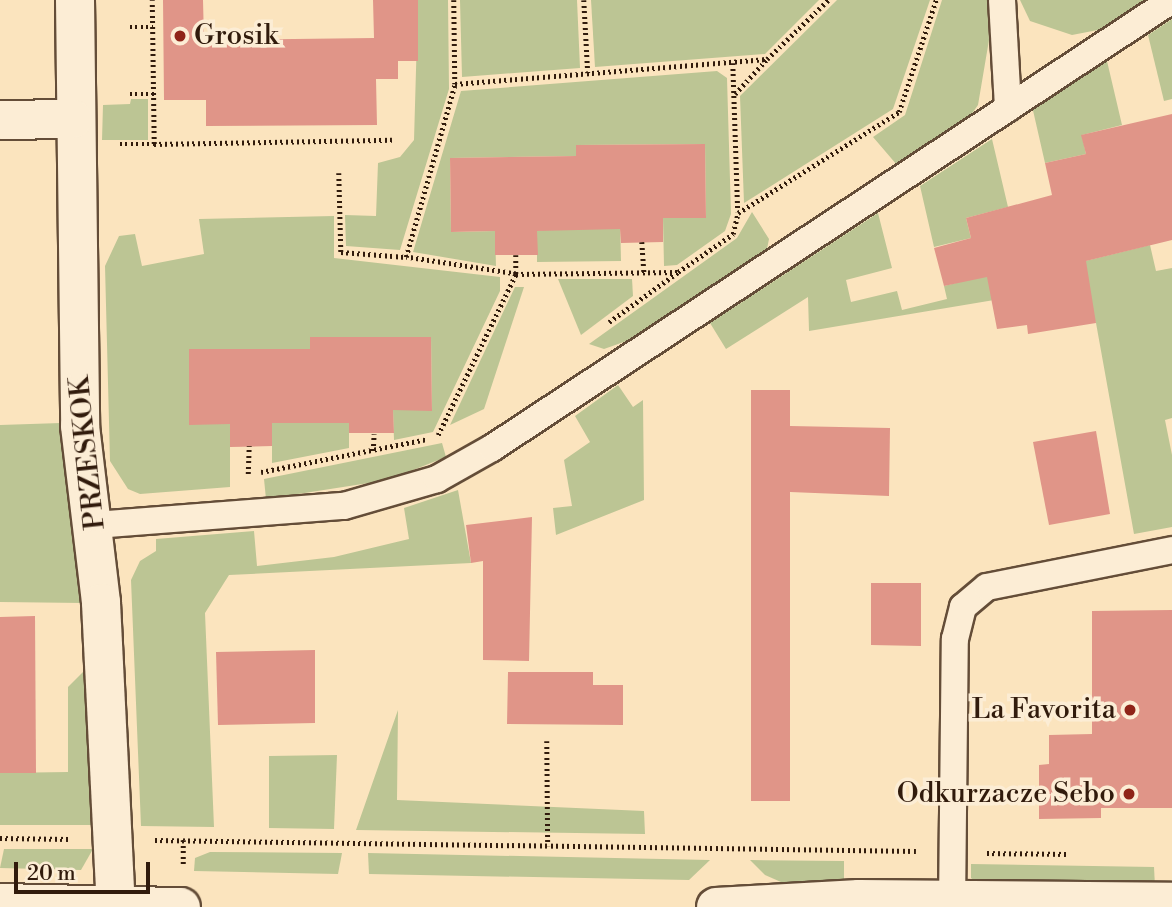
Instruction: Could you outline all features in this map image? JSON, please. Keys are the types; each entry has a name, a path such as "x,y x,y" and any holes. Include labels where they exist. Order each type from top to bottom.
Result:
{"street":[{"name":"PRZESKOK","path":"75,0 74,133 80,426 95,525 116,905"},
{"path":"0,120 74,133"},
{"path":"716,907 1172,902"},
{"path":"0,903 181,907"}],"lane":[{"path":"1002,0 1008,108"},
{"path":"95,525 344,506 436,479 492,448 1172,0"},
{"path":"952,903 955,639 963,607 987,587 1172,550"}],"path":[{"path":"152,0 154,144"},
{"path":"405,257 456,84 454,0"},
{"path":"584,0 588,74"},
{"path":"734,94 828,0"},
{"path":"738,213 899,112 936,0"},
{"path":"130,27 153,27"},
{"path":"456,84 767,60"},
{"path":"339,173 341,252 405,257 516,274 678,272 733,234 738,213 733,63"},
{"path":"130,94 154,94"},
{"path":"74,133 154,144 392,140"},
{"path":"642,242 644,274"},
{"path":"248,474 437,437 516,274 516,255"},
{"path":"373,451 374,434"},
{"path":"248,485 249,446"},
{"path":"547,741 548,846"},
{"path":"0,838 1077,855"}],"green space":[{"path":"418,0 448,0 449,89 400,250 346,246 345,215 376,216 378,163 400,157 414,140"},
{"path":"460,0 577,0 580,68 462,77"},
{"path":"591,0 819,0 765,54 595,67"},
{"path":"837,0 930,0 893,109 744,203 740,96"},
{"path":"942,0 988,0 989,40 978,105 966,122 897,165 873,137 905,115"},
{"path":"1020,0 1147,0 1108,28 1072,35 1030,21"},
{"path":"1172,19 1172,99 1164,101 1148,35"},
{"path":"1107,61 1122,125 1082,135 1086,154 1045,163 1032,106"},
{"path":"717,71 727,78 731,214 725,231 677,265 664,266 663,218 706,217 705,144 577,145 576,156 450,158 451,232 495,231 496,266 413,252 461,91"},
{"path":"131,99 148,99 148,140 102,140 103,105 130,104"},
{"path":"992,139 1008,207 966,218 971,238 934,247 920,186"},
{"path":"752,212 769,239 766,254 635,338 604,349 589,344 737,238"},
{"path":"878,213 892,268 846,280 851,302 897,291 902,310 947,299 944,286 1023,266 1030,294 809,331 808,297 726,349 710,323"},
{"path":"334,216 334,258 500,277 500,291 433,432 394,440 393,410 432,410 431,337 310,337 310,349 189,349 189,424 230,424 230,487 140,494 128,489 110,461 105,266 119,236 135,234 142,266 204,254 199,219"},
{"path":"620,218 621,261 537,262 537,231"},
{"path":"1150,245 1156,271 1172,268 1172,418 1165,420 1172,455 1172,527 1134,534 1096,323 1069,265"},
{"path":"558,279 632,279 633,296 581,335"},
{"path":"515,287 524,287 484,409 450,425"},
{"path":"618,385 633,407 643,400 644,500 556,535 553,508 572,506 564,460 590,442 575,416"},
{"path":"349,411 349,448 272,463 272,423 310,423"},
{"path":"61,423 83,603 0,602 0,425"},
{"path":"442,443 446,457 388,480 266,499 264,479"},
{"path":"458,490 471,563 229,575 205,613 214,827 141,826 131,580 140,561 156,551 156,539 254,531 257,566 334,557 409,539 404,508"},
{"path":"86,669 93,825 0,825 0,773 68,772 68,687"},
{"path":"398,710 397,800 644,811 645,834 356,830"},
{"path":"337,755 334,829 269,828 269,756"},
{"path":"4,849 93,849 81,870 0,868"},
{"path":"210,852 342,853 338,874 194,871 195,858"},
{"path":"368,853 710,860 689,880 369,874"},
{"path":"750,860 844,861 844,883 781,882 765,875"},
{"path":"971,864 1154,867 1155,887 980,885 971,878"}],"building":[{"path":"163,0 203,0 204,40 374,38 373,0 418,0 418,61 398,61 398,79 376,79 377,125 206,126 206,100 164,100"},
{"path":"1172,114 1172,240 1086,261 1096,323 1028,334 1027,325 997,329 987,277 944,286 934,248 971,238 966,218 1052,195 1045,163 1086,154 1081,135"},
{"path":"705,144 706,218 663,218 663,242 621,243 620,229 537,231 538,255 495,255 495,231 451,232 450,158 576,156 576,145"},
{"path":"310,337 431,337 432,411 393,410 394,433 349,433 349,423 272,423 272,446 230,447 230,424 189,425 189,349 310,349"},
{"path":"751,390 790,390 790,426 890,428 889,496 790,492 790,801 751,801"},
{"path":"1096,431 1110,514 1049,525 1033,442"},
{"path":"532,517 529,661 483,660 483,561 471,563 466,525"},
{"path":"871,583 921,583 921,646 871,645"},
{"path":"1172,610 1172,808 1101,808 1101,818 1039,819 1039,765 1049,764 1049,735 1092,734 1092,611"},
{"path":"35,616 36,773 0,773 0,617"},
{"path":"315,650 315,723 218,725 216,652"},
{"path":"508,672 593,672 593,685 623,685 623,725 507,724"}],"place":[{"name":"Grosik","path":"180,36"},
{"name":"La Favorita","path":"1130,710"},
{"name":"Odkurzacze Sebo","path":"1129,794"}]}
